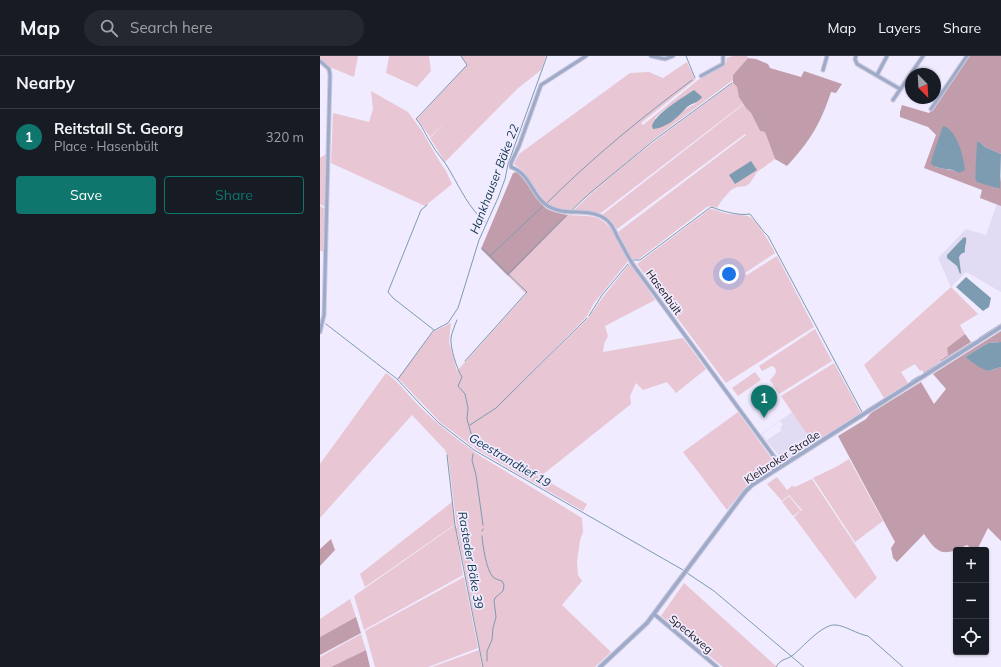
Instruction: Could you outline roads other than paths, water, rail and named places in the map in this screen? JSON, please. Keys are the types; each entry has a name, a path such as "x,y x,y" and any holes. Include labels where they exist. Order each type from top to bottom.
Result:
{"street":[{"name":"Hasenbült","path":"586,56 541,85 519,146 511,163 511,167 519,170 525,176 543,203 548,206 559,212 594,214 602,217 611,224 632,263 781,466"},
{"path":"651,56 665,59 673,56"},
{"path":"701,76 723,64 722,57 727,56"},
{"path":"823,70 828,56"},
{"path":"856,56 855,59 857,64 900,88"},
{"path":"876,74 887,56"},
{"path":"893,100 922,56"},
{"path":"932,109 967,56"},
{"path":"320,61 328,69 330,75 324,315 320,332"},
{"name":"Kleibroker Straße","path":"600,667 638,632 654,614 745,492 758,480 1001,327"},
{"name":"Speckweg","path":"654,614 717,667"}],"water":[{"path":"694,90 702,97 697,102 687,107 668,124 663,127 653,129 652,126 654,121 664,111"},
{"path":"943,126 952,132 959,145 965,170 959,173 952,170 938,168 931,164"},
{"path":"979,141 985,147 1001,154 1000,189 977,182 975,178 977,143"},
{"path":"751,161 757,170 735,184 729,175"},
{"path":"965,237 965,252 959,257 960,274 957,266 947,258 947,255"},
{"path":"966,277 991,298 989,307 983,311 956,287"},
{"path":"1001,342 1001,367 988,371 979,367 965,357 988,343"}],"waterway":[{"path":"461,56 467,65 416,119 435,150 448,167 470,205 485,222"},
{"name":"Hankhauser Bäke 22","path":"398,379 433,331 448,323 458,308 479,240 498,198 505,179 508,164 547,56"},
{"path":"686,56 695,78"},
{"path":"547,203 581,170 617,139 692,80"},
{"path":"572,210 590,193 653,141 732,83"},
{"path":"427,205 421,210 388,292 393,298 434,330"},
{"path":"482,248 490,256 542,207"},
{"path":"633,260 640,260 711,207 735,214 750,214 768,236 862,412"},
{"path":"490,256 508,274 566,216"},
{"path":"589,316 602,295 628,264"},
{"path":"465,361 527,292 508,274"},
{"path":"470,425 496,408 587,318"},
{"name":"Hankhauser Bäke 22","path":"457,320 451,338 452,347 456,364 462,377 458,386 465,394 468,408 467,419 474,444"},
{"name":"Geestrandtief 19","path":"326,324 397,379 439,423 474,450 683,570"},
{"path":"979,338 1001,324"},
{"path":"924,373 973,342"},
{"path":"911,381 919,376"},
{"path":"866,410 905,386"},
{"path":"473,454 472,460 476,475 483,525"},
{"name":"Rasteder Bäke 39","path":"447,455 455,525 483,667"},
{"path":"482,536 488,569 493,577 502,581 504,585 503,591 495,598 494,601 496,617 492,640 487,651 487,661"},
{"name":"Geestrandtief 19","path":"687,573 714,591 804,667"},
{"path":"776,667 782,661 793,655 819,632 831,625 844,627 868,636 903,667"}],"place":[{"name":"Reitstall St. Georg","path":"764,418"}]}
